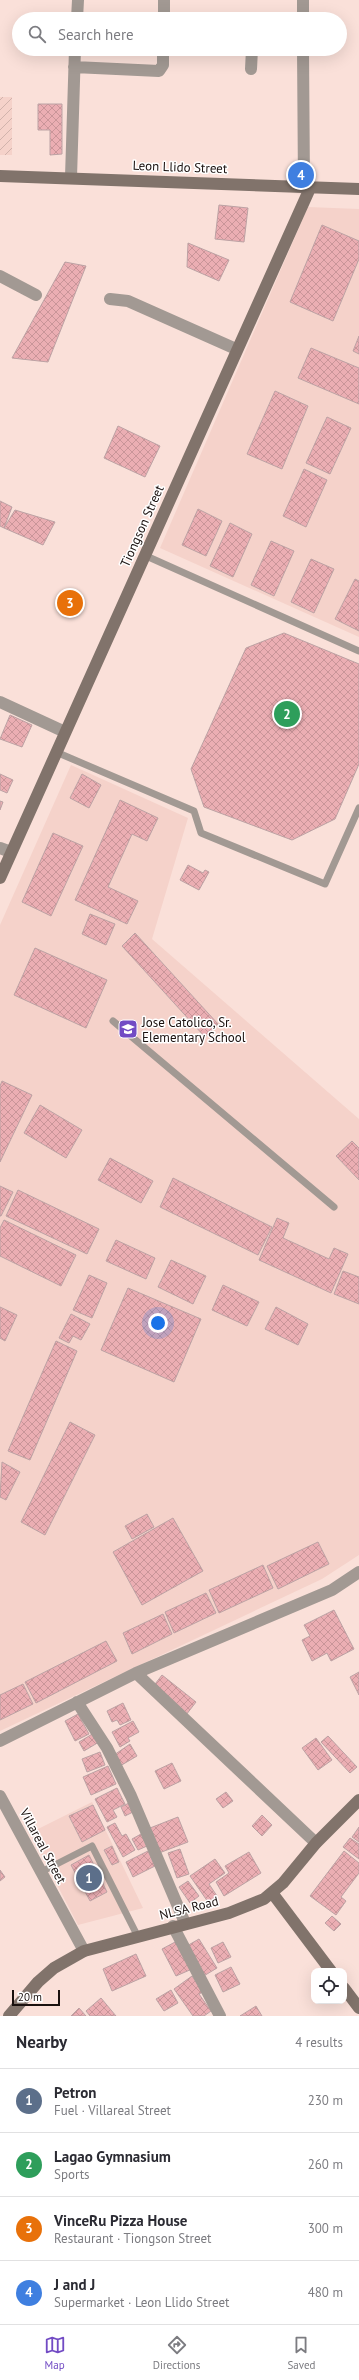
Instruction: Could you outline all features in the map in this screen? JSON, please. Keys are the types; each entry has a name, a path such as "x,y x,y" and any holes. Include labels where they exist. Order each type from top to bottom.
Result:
{"main road":[{"name":"Leon Llido Street","path":"0,176 71,177 359,189"},
{"name":"Tiongson Street","path":"0,878 236,349 307,186"},
{"name":"NLSA Road","path":"9,2016 38,1982 54,1968 84,1951 244,1908 272,1894 316,1843 359,1800"},
{"path":"272,1894 329,1968"},
{"path":"347,1992 359,2008"}],"street":[{"path":"77,12 78,0"},
{"path":"164,0 164,12"},
{"path":"303,0 303,12"},
{"path":"71,177 75,56"},
{"path":"74,67 158,71 163,65 163,56"},
{"path":"251,69 252,56"},
{"path":"303,56 307,186"},
{"path":"0,276 36,295"},
{"path":"110,299 128,301 236,349"},
{"path":"0,702 65,732"},
{"path":"0,848 12,852"},
{"path":"0,1741 136,1673 300,1605 332,1590 359,1572"},
{"path":"136,1673 316,1843"},
{"path":"77,1702 107,1748 131,1796 185,1923"},
{"name":"Villareal Street","path":"0,1796 84,1951"},
{"path":"173,1926 220,2016"}],"lane":[{"path":"144,555 359,651"},
{"path":"56,752 194,811 201,833 325,884 359,808"},
{"path":"113,1021 334,1207"},
{"path":"40,1872 92,1846 137,1936"}],"shaded area":[{"path":"0,97 12,97 12,155 0,155"},
{"path":"308,207 359,209 359,637 160,548"},
{"path":"71,765 188,818 152,939 359,1119 359,1555 322,1579 0,1731 0,925"},
{"path":"92,1802 143,1908 78,1925 30,1833"}],"building":[{"path":"38,104 62,104 62,154 50,155 50,130 38,130"},
{"path":"219,205 248,208 244,242 215,239"},
{"path":"322,225 359,241 359,259 333,321 290,302"},
{"path":"188,243 229,260 219,281 187,267"},
{"path":"65,262 86,266 48,362 12,358"},
{"path":"359,336 359,354 353,351"},
{"path":"311,348 359,368 359,404 298,378"},
{"path":"275,391 308,406 282,469 247,454"},
{"path":"327,417 351,428 330,474 306,463"},
{"path":"118,426 160,446 145,477 104,458"},
{"path":"304,469 327,480 306,527 283,516"},
{"path":"0,501 12,507 4,528 0,526"},
{"path":"198,509 222,521 206,556 182,545"},
{"path":"15,510 55,522 43,545 4,528"},
{"path":"230,523 252,534 233,577 210,566"},
{"path":"271,541 294,551 274,596 251,585"},
{"path":"311,559 334,569 314,613 291,602"},
{"path":"355,579 359,581 359,631 335,619"},
{"path":"284,633 359,664 359,764 335,819 292,840 204,807 191,769 246,648"},
{"path":"10,715 32,725 22,747 0,739"},
{"path":"0,774 13,780 7,793 0,790"},
{"path":"82,774 101,785 89,808 70,798"},
{"path":"120,800 158,818 147,841 132,834 108,887 138,901 127,924 75,900"},
{"path":"0,801 3,802 0,810"},
{"path":"53,833 83,846 51,916 22,902"},
{"path":"188,865 203,873 205,870 209,872 199,890 180,880"},
{"path":"90,914 115,924 106,945 82,934"},
{"path":"135,933 218,1024 205,1037 122,946"},
{"path":"35,948 107,980 86,1028 14,995"},
{"path":"2,1081 32,1095 0,1162 0,1086"},
{"path":"40,1105 82,1130 66,1158 24,1133"},
{"path":"352,1141 359,1148 359,1180 336,1156"},
{"path":"110,1158 153,1181 141,1203 98,1180"},
{"path":"173,1178 272,1227 258,1255 160,1207"},
{"path":"0,1186 13,1192 1,1216 0,1216"},
{"path":"18,1190 99,1229 87,1254 6,1216"},
{"path":"277,1218 289,1223 283,1238 329,1259 334,1248 348,1254 331,1293 259,1260"},
{"path":"4,1220 76,1255 61,1286 0,1256 0,1228"},
{"path":"116,1240 155,1258 146,1279 106,1261"},
{"path":"171,1260 206,1276 193,1304 158,1287"},
{"path":"343,1271 359,1277 359,1304 334,1294"},
{"path":"89,1275 107,1283 92,1318 73,1310"},
{"path":"223,1285 259,1302 247,1326 212,1310"},
{"path":"128,1288 201,1319 174,1382 101,1350"},
{"path":"0,1307 17,1315 5,1341 0,1338"},
{"path":"276,1307 308,1324 298,1345 265,1329"},
{"path":"71,1314 90,1324 81,1340 73,1336 69,1343 59,1338"},
{"path":"56,1341 77,1351 30,1460 8,1451"},
{"path":"70,1422 95,1435 45,1535 21,1522"},
{"path":"2,1462 20,1472 6,1500 0,1497"},
{"path":"147,1514 154,1527 132,1539 125,1526"},
{"path":"173,1518 203,1571 142,1605 113,1552"},
{"path":"318,1542 329,1564 278,1589 267,1566"},
{"path":"263,1565 273,1588 219,1613 209,1590"},
{"path":"206,1593 216,1613 174,1633 165,1612"},
{"path":"334,1610 354,1649 331,1661 327,1653 312,1661 302,1640 310,1636 304,1625"},
{"path":"163,1614 172,1634 132,1654 123,1633"},
{"path":"106,1641 117,1661 36,1703 25,1682"},
{"path":"359,1672 359,1695 350,1677"},
{"path":"162,1675 196,1702 186,1715 152,1688"},
{"path":"23,1684 33,1704 0,1720 0,1695"},
{"path":"123,1703 131,1720 120,1725 117,1720 112,1722 107,1711"},
{"path":"78,1714 89,1734 75,1741 65,1721"},
{"path":"133,1721 139,1732 128,1738 130,1741 120,1747 112,1732"},
{"path":"94,1733 99,1742 84,1751 79,1742"},
{"path":"328,1736 357,1767 350,1773 321,1742"},
{"path":"316,1738 332,1760 318,1770 302,1748"},
{"path":"130,1744 137,1756 120,1766 114,1755"},
{"path":"100,1752 105,1765 87,1772 82,1759"},
{"path":"172,1763 181,1781 164,1789 155,1771"},
{"path":"108,1766 116,1784 91,1795 83,1777"},
{"path":"117,1788 125,1804 113,1810 117,1817 107,1822 95,1799"},
{"path":"226,1792 233,1801 223,1808 216,1799"},
{"path":"129,1803 133,1812 125,1816 121,1807"},
{"path":"93,1805 105,1830 82,1842 69,1816"},
{"path":"262,1815 272,1825 262,1836 252,1826"},
{"path":"178,1817 188,1842 159,1853 150,1828"},
{"path":"115,1823 122,1836 126,1834 135,1850 123,1857 107,1827"},
{"path":"359,1827 359,1842 352,1837"},
{"path":"141,1834 147,1846 138,1850 132,1839"},
{"path":"350,1838 359,1844 359,1859 343,1847"},
{"path":"112,1846 119,1862 112,1865 104,1850"},
{"path":"180,1849 189,1874 177,1878 168,1853"},
{"path":"148,1851 155,1866 133,1877 126,1862"},
{"path":"344,1851 359,1863 359,1873 341,1897 346,1901 336,1915 310,1896"},
{"path":"249,1852 261,1873 224,1896 216,1882 229,1873 225,1866"},
{"path":"89,1855 107,1892 90,1901 71,1865"},
{"path":"215,1859 225,1873 209,1884 217,1896 208,1902 190,1876"},
{"path":"0,1870 5,1877 0,1881"},
{"path":"188,1881 199,1896 190,1903 179,1887"},
{"path":"332,1916 341,1924 334,1931 325,1923"},
{"path":"199,1939 217,1968 202,1977 185,1947"},
{"path":"177,1941 192,1969 176,1976 162,1949"},
{"path":"223,1942 231,1957 218,1963 211,1948"},
{"path":"136,1954 146,1976 112,1991 103,1969"},
{"path":"231,1967 240,1984 223,1992 215,1975"},
{"path":"192,1976 203,1992 199,1994 211,2011 204,2016 193,2016 174,1989"},
{"path":"171,1990 178,2003 164,2011 156,1999"},
{"path":"101,1998 116,2016 90,2016 86,2011"},
{"path":"256,2006 262,2016 240,2016"},
{"path":"79,2008 86,2016 71,2016"}],"place":[{"name":"J and J","path":"301,175"},
{"name":"VinceRu Pizza House","path":"70,603"},
{"name":"Lagao Gymnasium","path":"287,714"},
{"name":"Jose Catolico, Sr. Elementary School","path":"128,1029"},
{"name":"Petron","path":"89,1878"}]}
